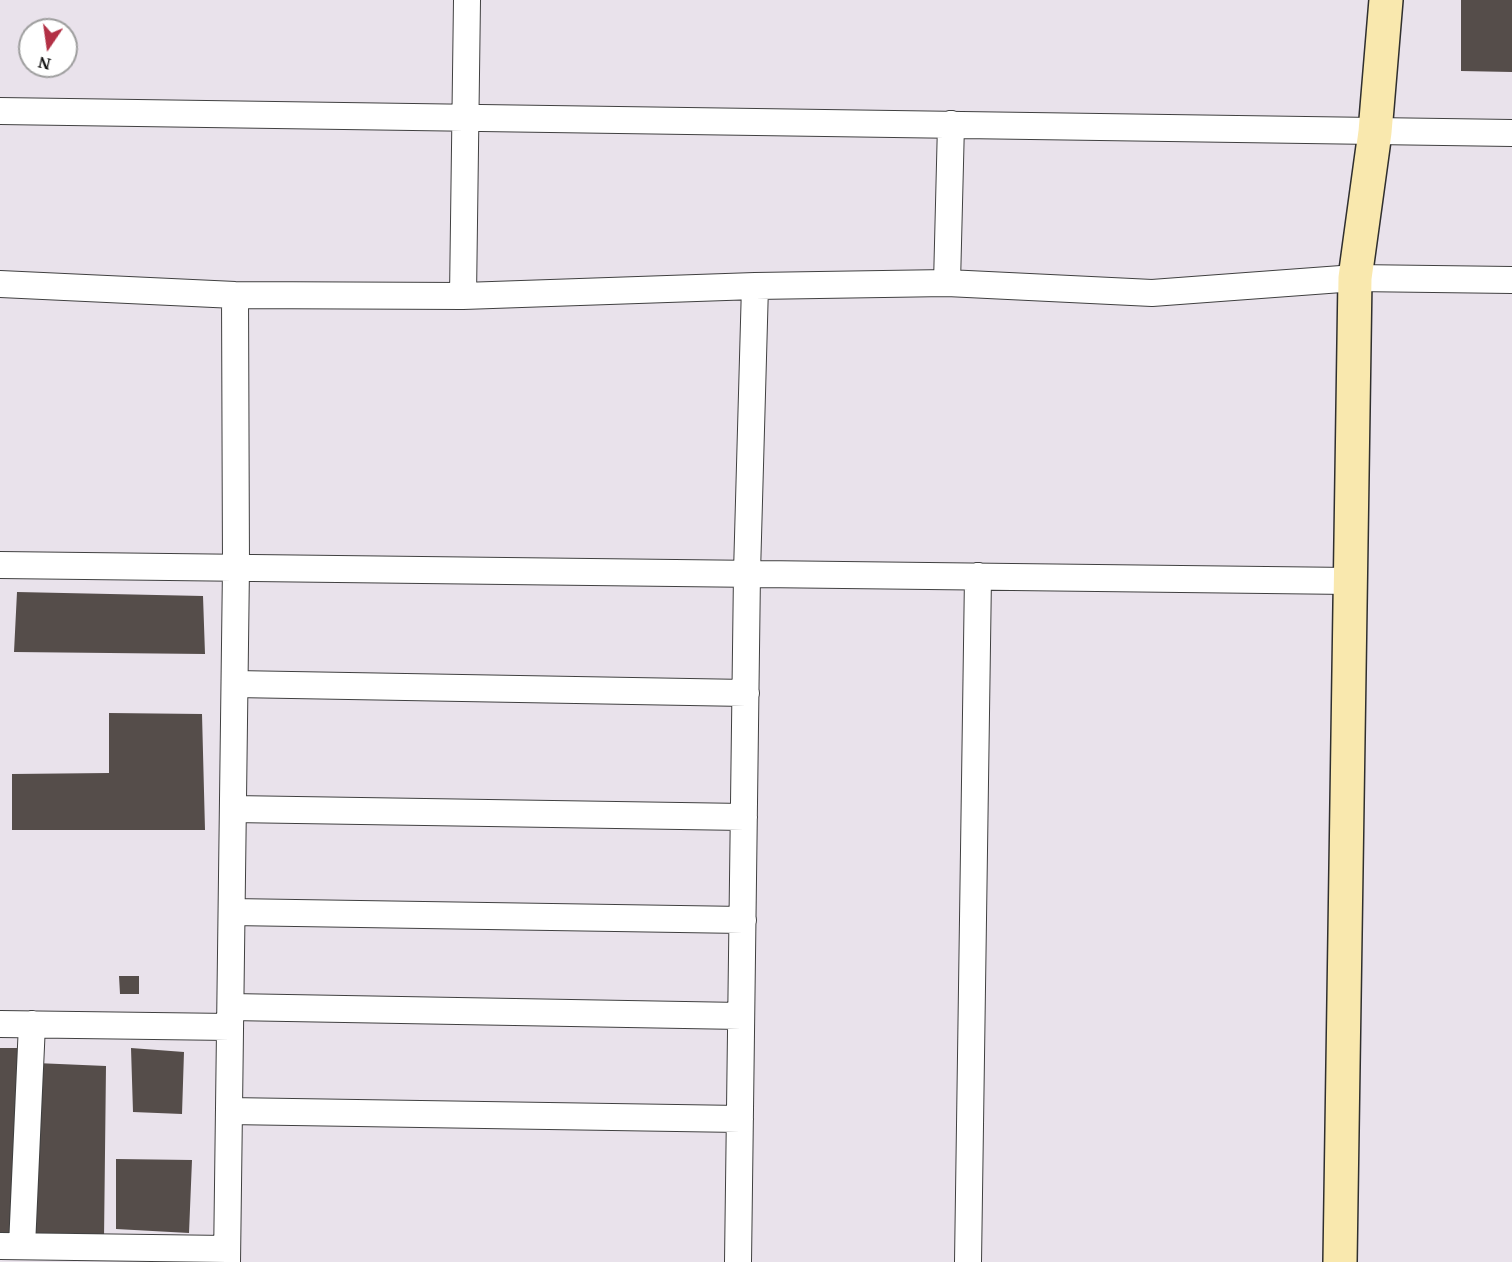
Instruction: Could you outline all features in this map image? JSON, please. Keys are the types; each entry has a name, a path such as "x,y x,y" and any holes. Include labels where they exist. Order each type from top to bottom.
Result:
{"street":[{"path":"463,296 466,0"},
{"path":"1340,1262 1355,278 1375,132 1386,0"},
{"path":"0,111 1512,133"},
{"path":"947,283 951,124"},
{"path":"0,284 235,295 463,296 754,286 947,283 1152,293 1355,278 1512,280"},
{"path":"738,1262 747,573 754,286"},
{"path":"32,1024 8,1250 227,1256 236,567 235,295"},
{"path":"0,565 1350,580"},
{"path":"968,1262 978,576"},
{"path":"235,684 746,693"},
{"path":"233,809 744,817"},
{"path":"232,912 743,921"},
{"path":"0,1024 230,1017 741,1016"},
{"path":"229,1111 740,1119"}],"shaded area":[{"path":"0,0 1512,0 1512,1262 0,1262"}],"building":[{"path":"1461,0 1512,0 1512,72 1461,71"},
{"path":"17,592 203,596 205,654 14,652"},
{"path":"109,713 202,714 205,830 12,830 12,774 109,773"},
{"path":"119,976 139,976 139,994 120,994"},
{"path":"0,1048 22,1048 14,1237 0,1236"},
{"path":"131,1048 184,1052 182,1114 133,1112"},
{"path":"36,1063 106,1066 104,1239 30,1235"},
{"path":"116,1159 192,1160 189,1233 116,1229"}]}
